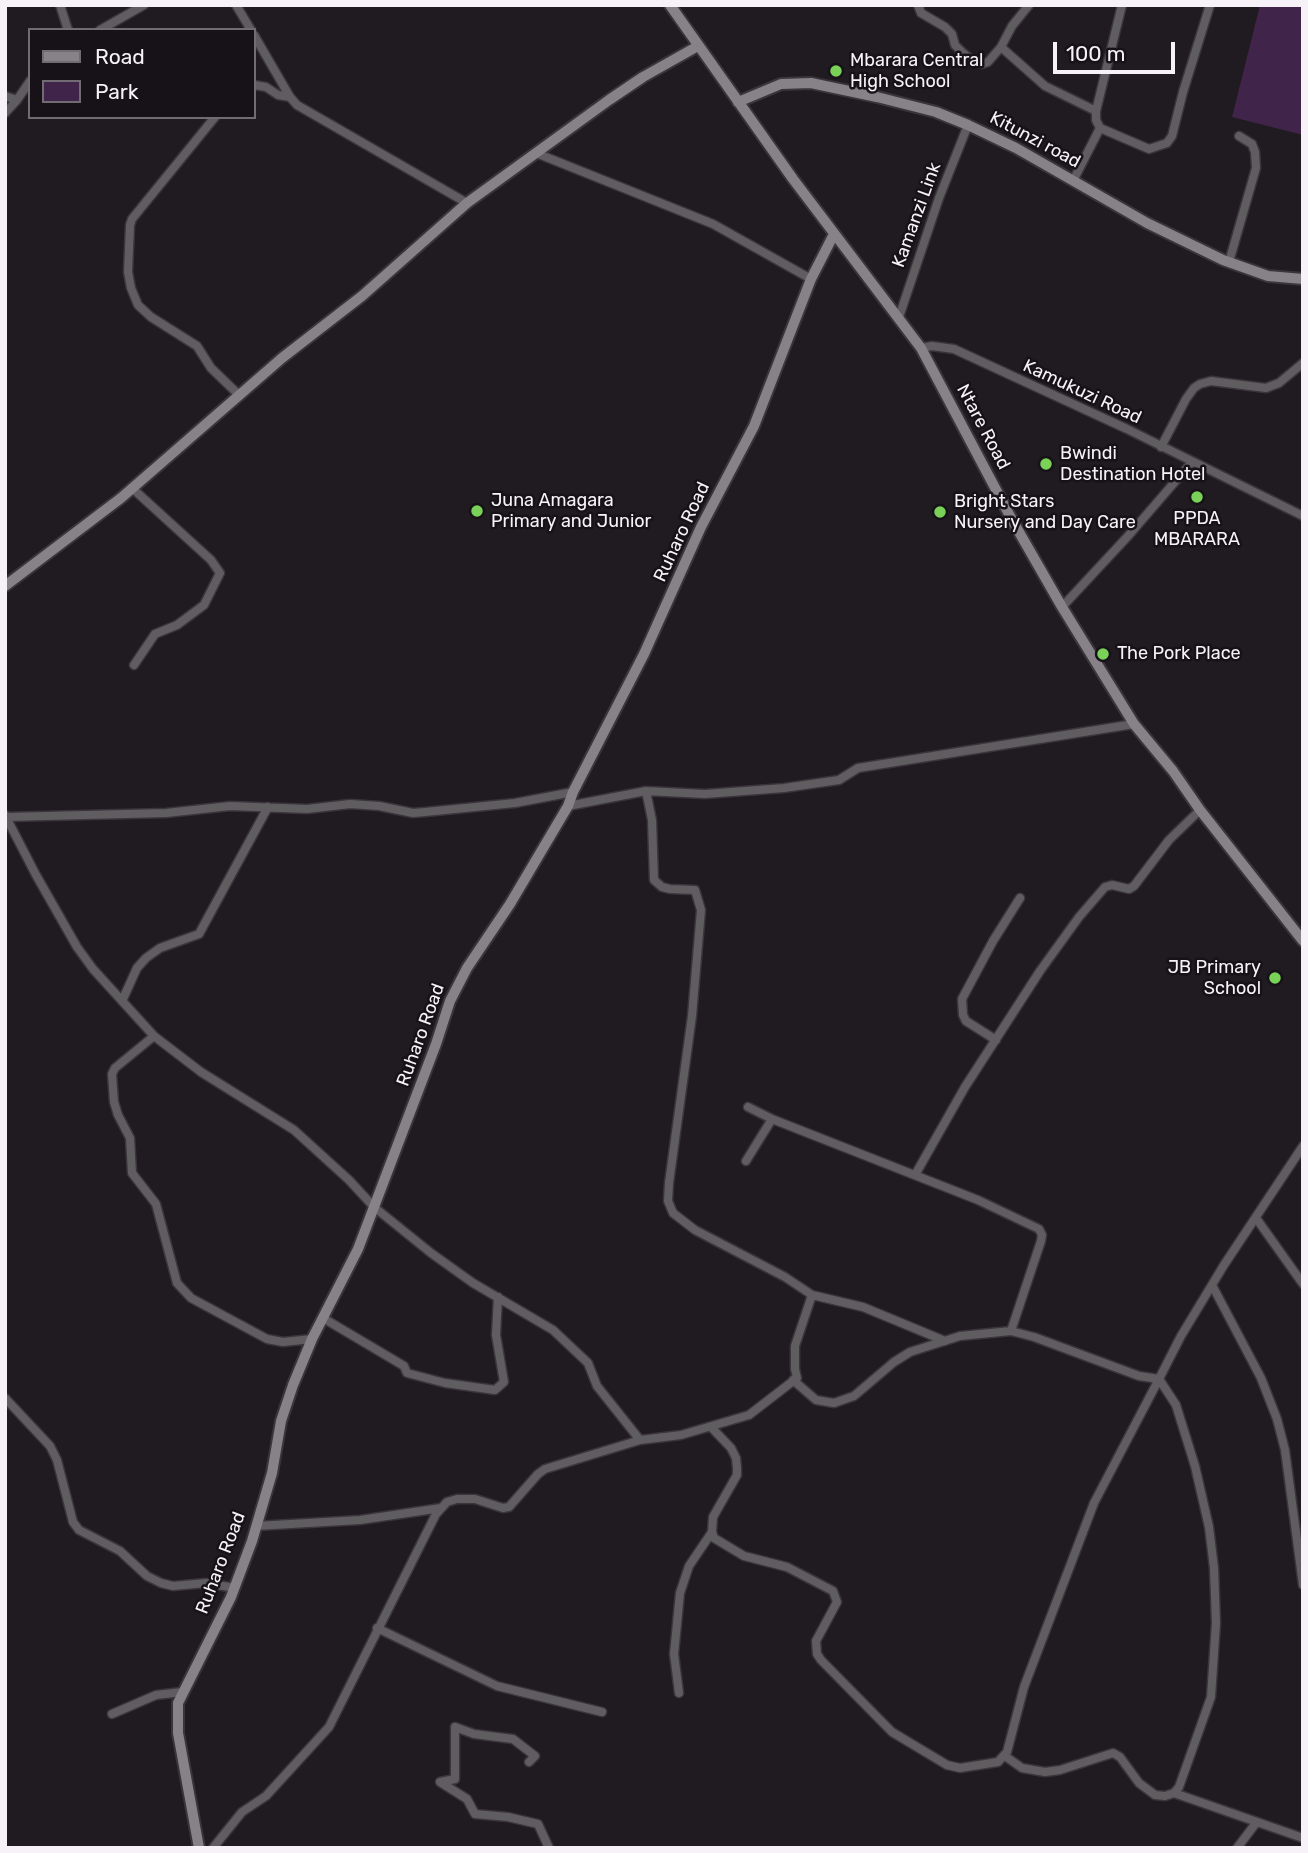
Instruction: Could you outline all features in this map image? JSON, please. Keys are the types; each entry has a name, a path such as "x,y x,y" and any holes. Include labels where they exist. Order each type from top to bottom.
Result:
{"street":[{"path":"60,5 67,28"},
{"path":"104,28 144,5"},
{"path":"236,5 250,28"},
{"name":"Ntare Road","path":"670,5 834,234 921,348 998,494 1062,607 1134,724 1303,941"},
{"path":"918,5 921,13 952,34 956,45 974,62 982,64 988,62 1000,47 1029,5"},
{"path":"1122,5 1096,120 1100,128 1149,149 1167,143 1172,136 1210,5"},
{"path":"256,38 290,97 324,122 467,203"},
{"path":"5,586 132,488 308,337 362,296 467,203 643,77 698,46"},
{"path":"1000,47 1045,86 1096,111"},
{"name":"Kitunzi road","path":"738,102 781,84 811,83 907,104 968,125 1147,223 1229,262 1268,276 1303,279"},
{"path":"5,113 28,84"},
{"path":"256,85 290,97"},
{"path":"5,96 17,100"},
{"path":"213,119 132,219 128,272 138,305 151,317 197,346 211,368 239,395"},
{"name":"Kamanzi Link","path":"899,317 939,198 968,125"},
{"path":"1073,181 1100,128"},
{"path":"1229,262 1256,168 1252,144 1239,136"},
{"path":"536,153 713,224 811,279"},
{"name":"Ruharo Road","path":"199,1848 178,1733 177,1712 182,1692 235,1588 272,1473 284,1410 312,1339 354,1259 458,984 569,806 573,792 644,654 712,505 754,426 811,279 834,234"},
{"name":"Kamukuzi Road","path":"921,348 932,346 954,349 1303,516"},
{"path":"1161,447 1186,399 1200,384 1211,381 1266,388 1279,383 1303,363"},
{"path":"1062,607 1192,462"},
{"path":"132,488 211,560 220,573 204,605 192,615 156,634 134,665"},
{"path":"569,806 646,791 705,794 784,788 839,780 858,768 1134,724"},
{"path":"646,791 652,820 654,880 670,890 695,890 701,910 692,1016 668,1201 673,1213 695,1230 785,1277 812,1295 863,1307 945,1341"},
{"path":"573,792 515,803 412,813 379,806 350,804 307,809 230,806 180,812 6,816 77,947 93,969 154,1035 201,1072 294,1130 374,1207 473,1283 553,1330 588,1363 597,1386 640,1440"},
{"path":"122,1001 137,968 146,958 160,948 199,934 268,807"},
{"path":"915,1175 965,1087 1065,934 1105,887 1112,885 1129,889 1135,886 1168,840 1200,810"},
{"path":"996,1040 966,1020 962,1014 962,999 1020,898"},
{"path":"154,1035 115,1068 112,1074 114,1102 130,1138 132,1173 156,1204 177,1283 191,1298 267,1339 283,1342 312,1339"},
{"path":"748,1107 772,1119 978,1200 1039,1229 1041,1241 1012,1331"},
{"path":"746,1161 772,1119"},
{"path":"712,1532 719,1542 744,1556 787,1567 834,1591 837,1602 818,1634 817,1654 892,1732 953,1767 993,1764 1005,1756 1031,1668 1094,1503 1212,1285 1303,1146"},
{"path":"1256,1218 1303,1284"},
{"path":"1212,1285 1253,1361 1277,1419 1285,1450 1303,1585"},
{"path":"213,1848 242,1812 266,1796 326,1730 377,1628 441,1508 447,1502 475,1499 503,1508 509,1507 545,1469 640,1440 681,1435 749,1415 797,1378 794,1369 797,1336 812,1295"},
{"path":"323,1318 404,1366 407,1373 445,1383 495,1390 504,1382 496,1335 498,1297"},
{"path":"793,1380 816,1400 834,1403 854,1396 910,1352 945,1341 984,1333 1012,1331 1130,1373 1159,1379 1176,1405 1195,1466 1212,1548 1216,1623 1212,1697 1179,1787 1174,1793 1155,1795 1139,1783 1114,1753 1045,1772 1022,1768 1005,1756"},
{"path":"5,1398 50,1446 57,1460 74,1522 79,1530 120,1551 147,1576 161,1583 173,1586 206,1583 235,1588"},
{"path":"679,1693 674,1654 680,1593 689,1566 712,1532 713,1517 733,1483 737,1468 731,1448 711,1427"},
{"path":"256,1525 360,1520 441,1508"},
{"path":"377,1628 497,1686 602,1712"},
{"path":"112,1714 156,1695 182,1692"},
{"path":"529,1762 535,1756 513,1739 474,1734 455,1727 454,1779 440,1782 467,1799 475,1814 508,1817 538,1824 549,1848"},
{"path":"1174,1793 1303,1838"},
{"path":"1237,1848 1256,1823"}],"green space":[{"path":"1260,5 1303,5 1303,135 1232,117"}],"place":[{"name":"Mbarara Central High School","path":"836,71"},
{"name":"Bwindi Destination Hotel","path":"1046,464"},
{"name":"PPDA MBARARA","path":"1197,497"},
{"name":"Juna Amagara Primary and Junior","path":"477,511"},
{"name":"Bright Stars Nursery and Day Care","path":"940,512"},
{"name":"The Pork Place","path":"1103,654"},
{"name":"JB Primary School","path":"1275,978"}]}
